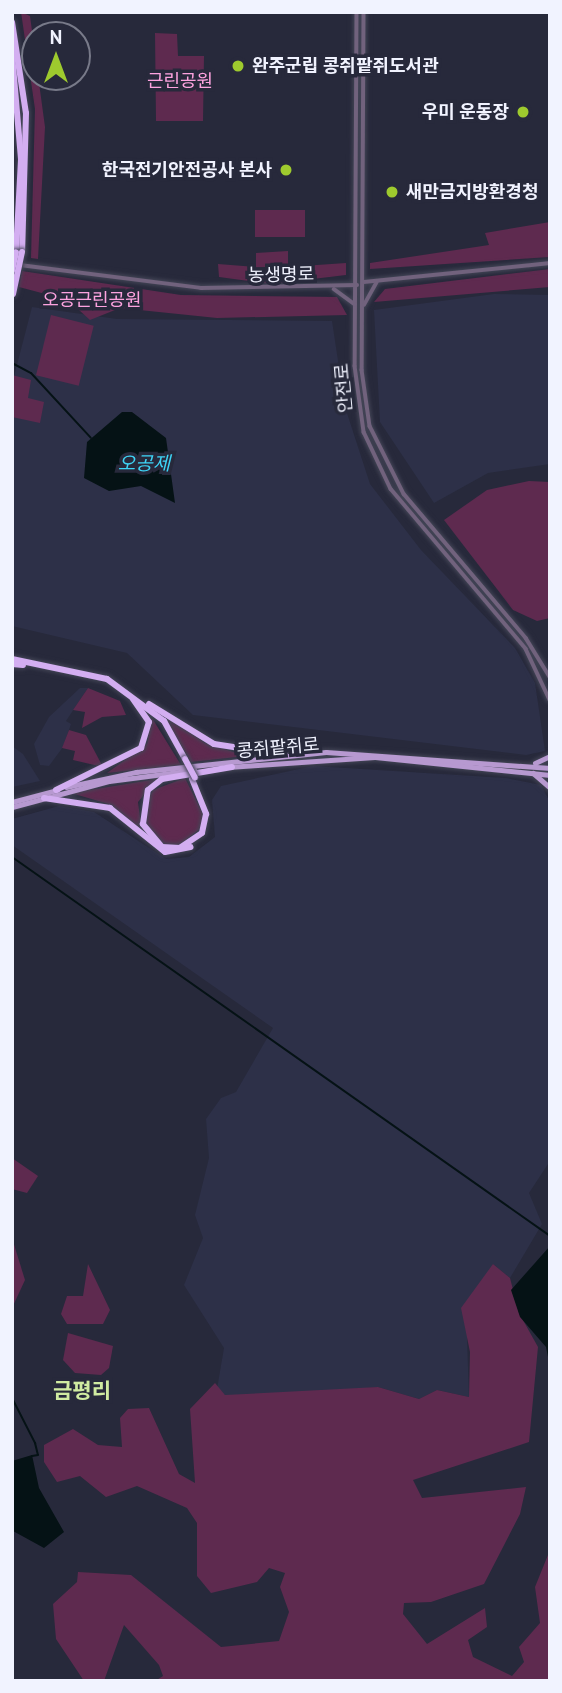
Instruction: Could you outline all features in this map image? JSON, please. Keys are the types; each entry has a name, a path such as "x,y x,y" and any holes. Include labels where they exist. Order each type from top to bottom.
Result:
{"highway":[{"path":"12,22 26,113 19,252 13,295"},
{"path":"12,54 19,252 12,271"},
{"path":"12,661 91,672 214,744 285,755"},
{"path":"44,797 110,808 154,847 183,852 209,826 210,811 184,759 160,722 132,695"},
{"path":"56,790 107,770 143,745 149,722 132,695"},
{"path":"194,778 206,814 202,833 180,848 162,847 142,824 148,790 162,779 232,767"}],"main road":[{"name":"콩쥐팥쥐로","path":"12,805 56,790 136,772 285,755 356,752 550,768"},
{"path":"528,766 550,756"},
{"name":"콩쥐팥쥐로","path":"12,805 142,775 376,757 550,775"},
{"path":"533,773 550,788"}],"street":[{"name":"안전로","path":"356,12 357,401 377,465 526,649 550,700"},
{"name":"안전로","path":"364,12 365,400 385,464 526,638 550,677"},
{"name":"농생명로","path":"12,264 170,286 329,288 550,263"},
{"path":"363,307 377,281"},
{"path":"329,288 347,294 357,307"}],"shaded area":[{"path":"494,294 550,295 550,464 488,473 434,503 380,422 374,310"},
{"path":"32,307 117,319 332,321 345,407 370,484 421,550 515,648 535,683 545,751 526,755 193,715 127,653 12,626 12,384"},
{"path":"80,688 88,688 66,721 71,724 63,747 49,766 40,765 34,744 49,717"},
{"path":"12,746 23,754 40,781 12,787"},
{"path":"313,766 506,778 541,785 550,802 550,1161 529,1193 542,1224 510,1278 493,1264 467,1338 469,1397 437,1390 419,1399 378,1387 286,1395 225,1395 217,1389 224,1348 184,1285 203,1238 195,1215 209,1158 206,1119 221,1098 236,1092 273,1028 12,845 12,819 59,806 94,812 166,859 189,857 215,837 212,800 221,786"}],"green space":[{"path":"21,12 30,16 31,21 22,21"},
{"name":"근린공원","path":"155,33 177,34 178,56 204,56 203,121 156,121"},
{"path":"32,91 40,91 45,127 38,259 31,258 35,109"},
{"path":"255,210 305,210 305,237 255,237"},
{"path":"550,222 550,257 370,269 370,263 489,245 485,233"},
{"path":"288,251 288,267 346,263 346,275 271,284 219,277 218,264 256,267 256,253"},
{"path":"550,269 550,287 374,302 385,289"},
{"name":"오공근린공원","path":"22,271 181,295 337,297 347,315 217,318 120,308 90,320 68,300 19,287"},
{"path":"51,315 94,326 79,386 36,375"},
{"path":"12,375 31,380 28,398 44,402 40,423 12,417"},
{"path":"529,481 550,482 550,618 537,621 513,610 444,520 487,490"},
{"path":"88,688 120,701 126,715 102,717 82,728 85,712 73,710"},
{"path":"163,715 205,743 246,756 191,762"},
{"path":"152,718 181,765 107,773 147,744"},
{"path":"69,730 86,735 103,767 73,760 75,751 62,748"},
{"path":"185,778 203,814 201,828 178,846 160,844 147,829 144,808 153,790"},
{"path":"157,779 138,802 142,833 112,805 71,793"},
{"path":"12,1158 38,1176 27,1193 12,1189"},
{"path":"12,1238 25,1280 12,1308"},
{"path":"88,1264 110,1310 103,1324 67,1324 61,1314 67,1296 83,1296"},
{"path":"493,1264 510,1278 519,1313 538,1347 529,1442 413,1480 422,1498 526,1487 520,1514 484,1584 431,1602 404,1603 403,1614 427,1644 485,1608 487,1627 468,1640 473,1657 512,1676 524,1662 519,1647 540,1623 535,1587 550,1550 550,1681 155,1681 163,1676 159,1665 124,1625 104,1681 84,1681 56,1639 53,1604 77,1582 78,1572 131,1575 221,1647 279,1641 289,1612 280,1587 285,1573 269,1568 257,1582 211,1593 197,1576 197,1523 187,1508 137,1486 106,1497 80,1476 57,1482 44,1462 44,1445 73,1429 98,1445 122,1447 120,1418 128,1409 149,1408 179,1474 195,1483 190,1409 215,1383 225,1395 378,1387 419,1399 437,1390 469,1397 470,1352 461,1308"},
{"path":"68,1333 113,1346 109,1368 101,1375 75,1373 63,1360"}],"water":[{"name":"오공제","path":"122,412 132,412 166,438 175,503 141,486 109,491 84,478 87,442"},
{"path":"550,1246 550,1367 546,1347 520,1317 511,1290"},
{"path":"32,1455 39,1488 64,1532 44,1548 13,1531 12,1461"}],"waterway":[{"path":"12,363 31,373 91,438"},
{"path":"12,857 550,1236"},
{"path":"12,1398 35,1443 38,1455 32,1456"}],"place":[{"name":"완주군립 콩쥐팥쥐도서관","path":"238,66"},
{"name":"우미 운동장","path":"523,112"},
{"name":"한국전기안전공사 본사","path":"286,170"},
{"name":"새만금지방환경청","path":"392,192"}],"district":[{"name":"금평리","path":"82,1391"}]}
